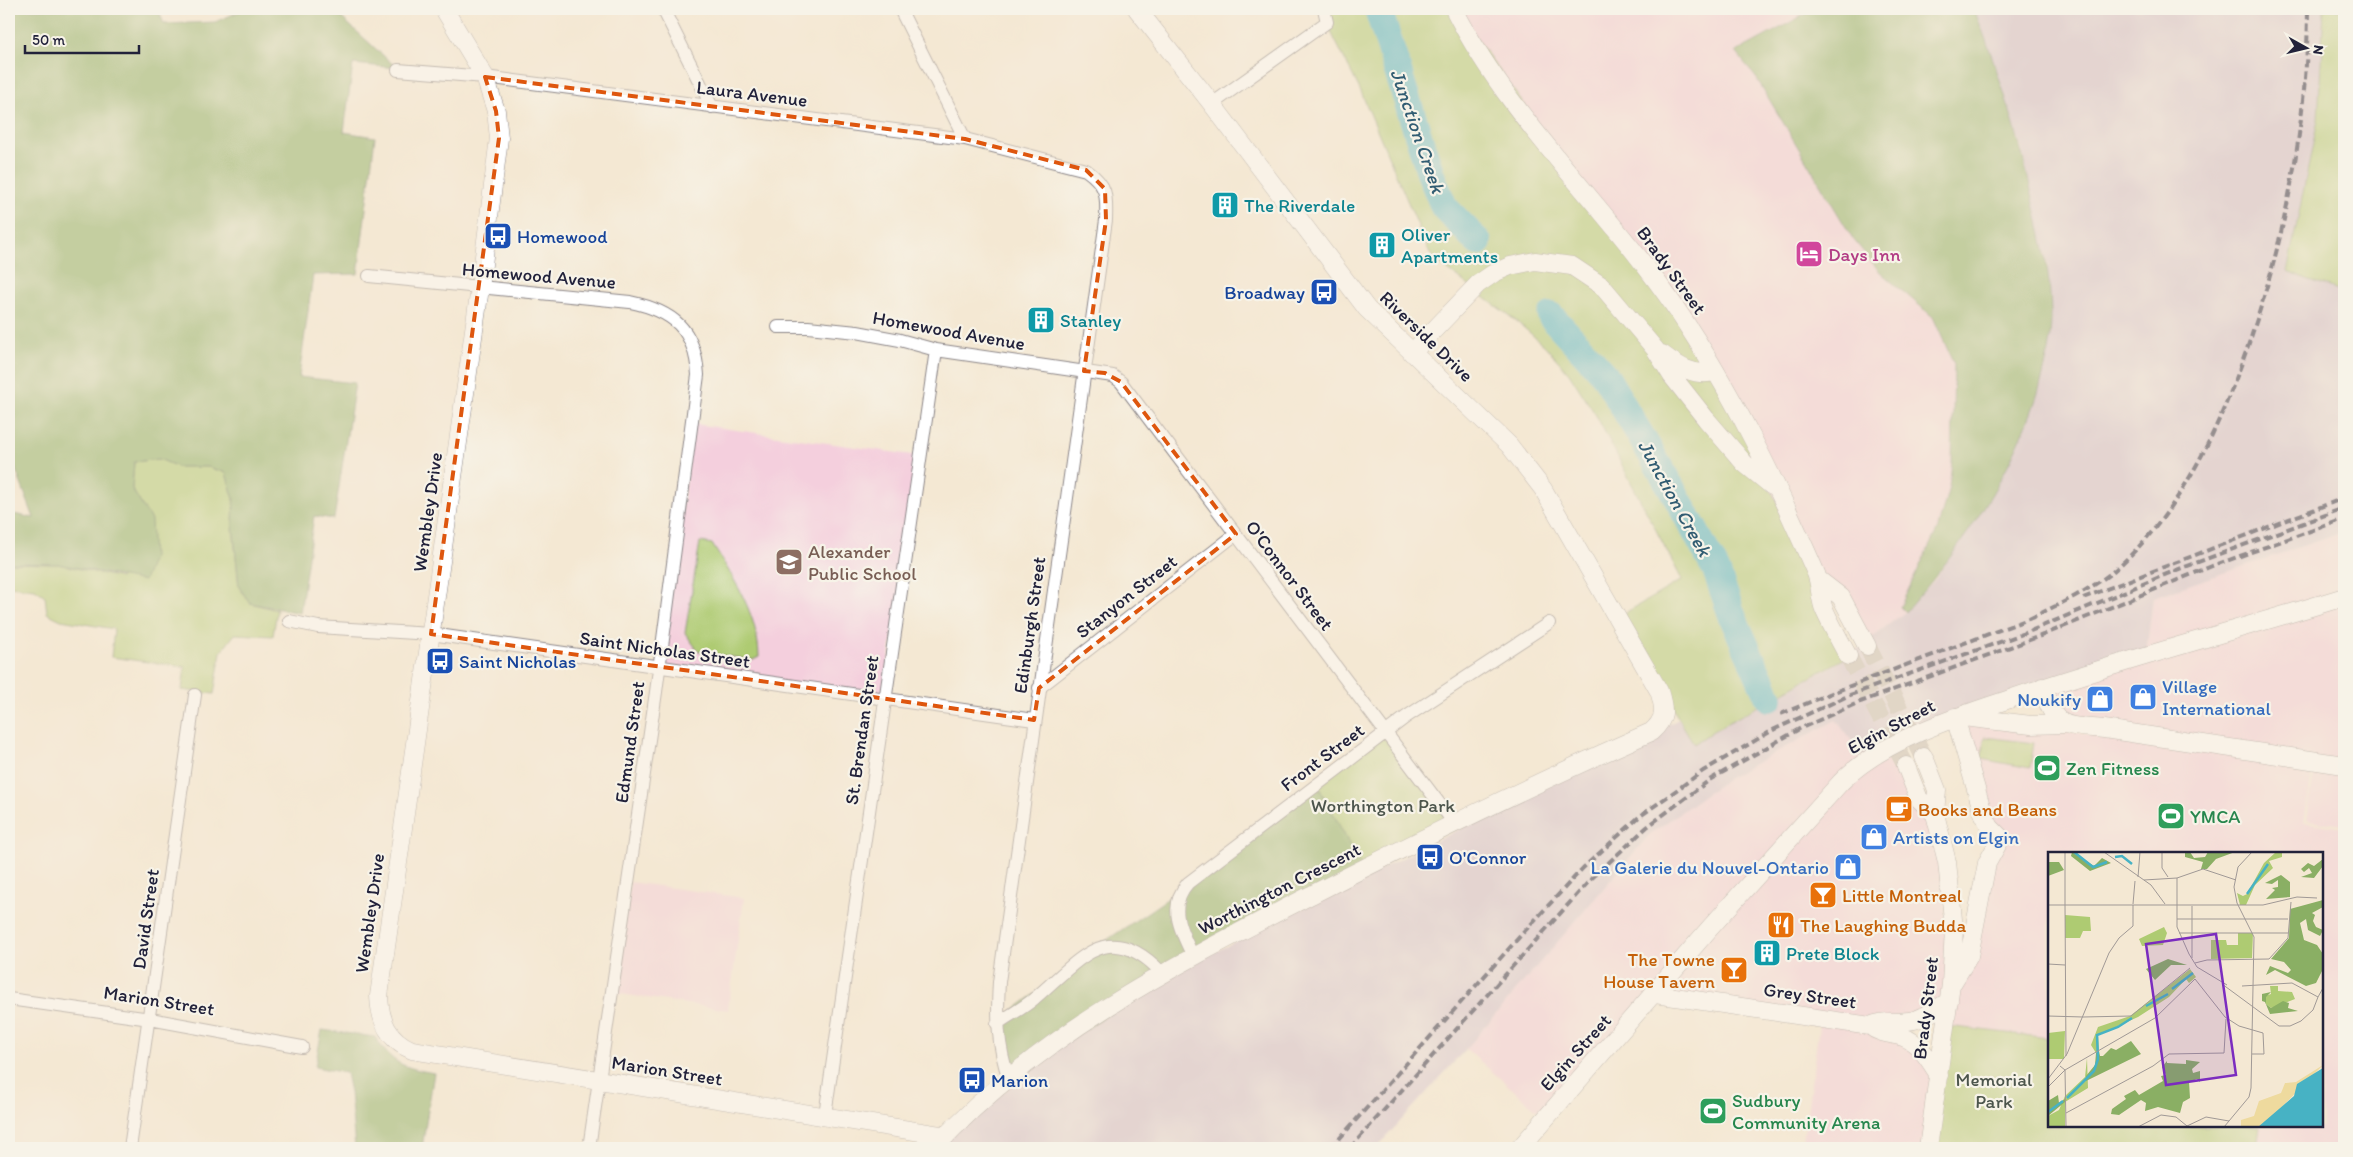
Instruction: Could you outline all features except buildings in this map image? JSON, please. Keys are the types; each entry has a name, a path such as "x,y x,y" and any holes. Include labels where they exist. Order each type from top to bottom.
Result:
{"street":[{"name":"Wembley Drive","path":"388,1032 379,1011 379,996 480,288 498,138 496,111 485,78 444,9"},
{"path":"663,9 712,107"},
{"path":"900,9 966,139"},
{"name":"Riverside Drive","path":"1137,9 1212,104 1367,309 1509,444 1526,466 1543,489 1601,589 1659,691 1664,707"},
{"path":"1212,104 1327,22 1324,9"},
{"name":"Brady Street","path":"1454,9 1511,102 1555,159 1654,276 1679,312 1754,442 1819,580 1823,607 1848,656"},
{"name":"Laura Avenue","path":"398,70 485,78 966,139 1071,165 1086,170 1097,178"},
{"name":"Edinburgh Street","path":"1009,1079 1000,1055 997,1024 999,982 1034,720 1106,220 1105,189 1097,178"},
{"path":"1412,352 1478,284 1510,266 1535,261 1572,266 1587,274 1602,286 1655,349 1672,376 1706,419 1745,464 1777,490"},
{"name":"Homewood Avenue","path":"369,276 630,302 649,306 669,316 681,325 692,342"},
{"name":"Homewood Avenue","path":"778,327 808,327 857,332 900,340 936,350 1084,372"},
{"name":"Edmund Street","path":"589,1148 659,668 698,375 692,342"},
{"path":"1655,349 1678,366 1693,372 1715,372"},
{"name":"St. Brendan Street","path":"825,1115 936,350"},
{"name":"O'Connor Street","path":"1084,372 1105,373 1121,382 1454,823"},
{"name":"Stanyon Street","path":"1039,688 1236,534"},
{"name":"Brady Street","path":"1819,580 1841,597 1867,646"},
{"name":"Elgin Street","path":"1520,1145 1655,994 1709,929 1851,772 1886,750 1955,716 2042,687 2344,597"},
{"name":"Saint Nicholas Street","path":"289,621 318,626 430,634 1034,720"},
{"name":"Front Street","path":"1192,956 1181,931 1177,911 1179,893 1188,883 1385,732 1549,623"},
{"path":"2042,687 2050,711 2059,722 2064,724"},
{"name":"David Street","path":"130,1148 195,696"},
{"name":"Worthington Crescent","path":"940,1142 1009,1079 1070,1029 1162,973 1454,823 1560,771 1651,732 1663,719 1664,707"},
{"path":"1870,1026 1882,1021 1912,1021 1925,1017 1950,992 1969,956 1987,863 2001,838 1990,827 1984,814 1955,716 2031,725 2064,724 2344,765"},
{"name":"Brady Street","path":"1924,758 1937,790 1936,814 1952,894 1954,929 1950,992 1928,1148"},
{"path":"1906,766 1919,799 1936,814"},
{"path":"997,1024 1034,1000 1091,950 1106,945 1136,950 1149,959 1162,973"},
{"name":"Grey Street","path":"1655,994 1870,1026"},
{"name":"Marion Street","path":"9,999 150,1019 302,1047"},
{"path":"1870,1026 1878,1032 1903,1037 1915,1043 1939,1075"},
{"name":"Marion Street","path":"388,1032 399,1044 412,1050 825,1115 940,1142"}],"highlighted area":[{"path":"485,77 965,139 1086,170 1105,189 1106,220 1084,371 1105,373 1121,382 1236,534 1039,688 1034,720 431,634 499,138 496,111"}],"shaded area":[{"path":"1455,9 1815,9 1736,52 1757,79 1853,239 1880,272 1933,317 1954,364 1952,461 1949,487 1938,528 1900,607 1905,612 1866,642 1820,579 1588,193"},
{"path":"1974,9 2324,9 2318,119 2287,272 2344,292 2344,532 2153,597 2146,654 2082,671 1868,762 1836,720 1730,777 1650,834 1466,1049 1376,1148 936,1148 1109,1005 1679,719 1694,743 1840,662 1905,612 1936,578 1987,502 2019,441 2037,396 2047,356 2048,265 2021,145"},
{"name":"Alexander Public School","path":"694,424 919,456 883,698 661,667"},
{"path":"2344,532 2344,594 2146,654 2153,597"},
{"path":"2344,598 2344,825 2307,820 2316,760 2068,725 2044,688"},
{"path":"1957,718 2314,762 2304,822 2344,828 2344,1148 2257,1148 2260,1127 2323,1127 2323,852 2048,852 2048,1038 1947,1026 1950,1009 1912,1020 1903,1038 1940,1076 1929,1148 1802,1148 1820,1019 1656,995 1547,1119 1466,1049 1650,834 1730,777 1836,720 1868,762 1895,747 1941,840 1950,986 2003,838 1991,825"},
{"path":"630,882 744,898 728,1010 614,993"}],"green space":[{"path":"9,9 158,9 164,24 215,22 245,9 332,9 397,68 353,64 344,132 375,137 358,274 313,275 299,377 355,383 334,519 314,516 300,613 250,603 239,587 233,525 234,499 226,473 208,467 178,467 159,459 134,462 132,489 151,520 153,558 144,581 58,564 9,563 9,513 34,518 9,452"},
{"path":"1323,9 1455,9 1720,377 1847,657 1713,731 1694,744 1618,617 1682,580 1597,417 1569,373 1545,346 1516,321 1440,264 1430,254 1361,92 1327,24"},
{"path":"1815,9 1974,9 2001,82 2016,132 2044,248 2051,302 2047,355 2037,395 2022,435 2003,475 1956,550 1905,612 1900,607 1938,528 1949,487 1952,461 1954,364 1933,317 1880,272 1853,239 1757,79 1736,52"},
{"path":"2324,9 2344,9 2344,292 2287,272 2318,119"},
{"path":"159,459 178,467 208,467 226,473 234,499 233,526 239,587 250,603 277,610 273,636 235,634 221,652 214,694 182,690 185,667 111,657 114,629 61,620 47,613 45,596 35,589 9,586 9,563 58,564 121,578 151,520 132,489 134,462"},
{"path":"700,542 712,544 743,597 758,641 759,657 753,660 699,652 685,633"},
{"name":"Worthington Park","path":"1387,732 1456,823 1363,870 1318,785"},
{"path":"1985,737 2034,743 2030,768 1981,759"},
{"path":"1318,785 1363,870 1195,957 1011,1079 998,1022 1098,946 1189,884"},
{"name":"Memorial Park","path":"1947,1026 2048,1038 2048,1127 2260,1127 2257,1148 1929,1148"},
{"path":"322,1030 375,1037 393,1059 414,1069 434,1073 422,1148 355,1148 350,1092 346,1073 315,1067"}],"waterway":[{"name":"Junction Creek","path":"1378,9 1431,175 1444,207 1478,242"},
{"name":"Junction Creek","path":"1551,316 1604,374 1675,494 1716,570 1733,618 1769,698"}],"tunnel":[{"path":"1867,646 1924,757"},
{"path":"1848,656 1906,766"}],"railway":[{"path":"2029,619 2097,583 2117,568 2139,546 2177,498 2193,472 2220,417 2258,317 2281,231 2298,143 2307,54 2308,9"},
{"path":"2083,598 2344,498"},
{"path":"1331,1148 1583,868 1639,817 1703,771 1775,729 1850,695 2028,632 2174,571 2344,508"},
{"path":"1350,1148 1591,879 1647,827 1711,779 1801,728 1860,702 2043,635 2212,566 2344,519"},
{"path":"1781,714 1834,692 2034,617"}],"place":[{"name":"The Riverdale","path":"1225,205"},
{"name":"Homewood","path":"498,236"},
{"name":"Oliver Apartments","path":"1382,245"},
{"name":"Days Inn","path":"1809,254"},
{"name":"Broadway","path":"1324,292"},
{"name":"Stanley","path":"1041,320"},
{"name":"Alexander Public School","path":"789,562"},
{"name":"Saint Nicholas","path":"440,661"},
{"name":"Village International","path":"2143,697"},
{"name":"Noukify","path":"2100,699"},
{"name":"Zen Fitness","path":"2047,768"},
{"name":"Books and Beans","path":"1899,809"},
{"name":"YMCA","path":"2171,816"},
{"name":"Artists on Elgin","path":"1874,837"},
{"name":"O'Connor","path":"1430,857"},
{"name":"La Galerie du Nouvel-Ontario","path":"1848,867"},
{"name":"Little Montreal","path":"1823,895"},
{"name":"The Laughing Budda","path":"1781,925"},
{"name":"Prete Block","path":"1767,953"},
{"name":"The Towne House Tavern","path":"1734,970"},
{"name":"Marion","path":"972,1080"},
{"name":"Sudbury Community Arena","path":"1713,1111"}]}
